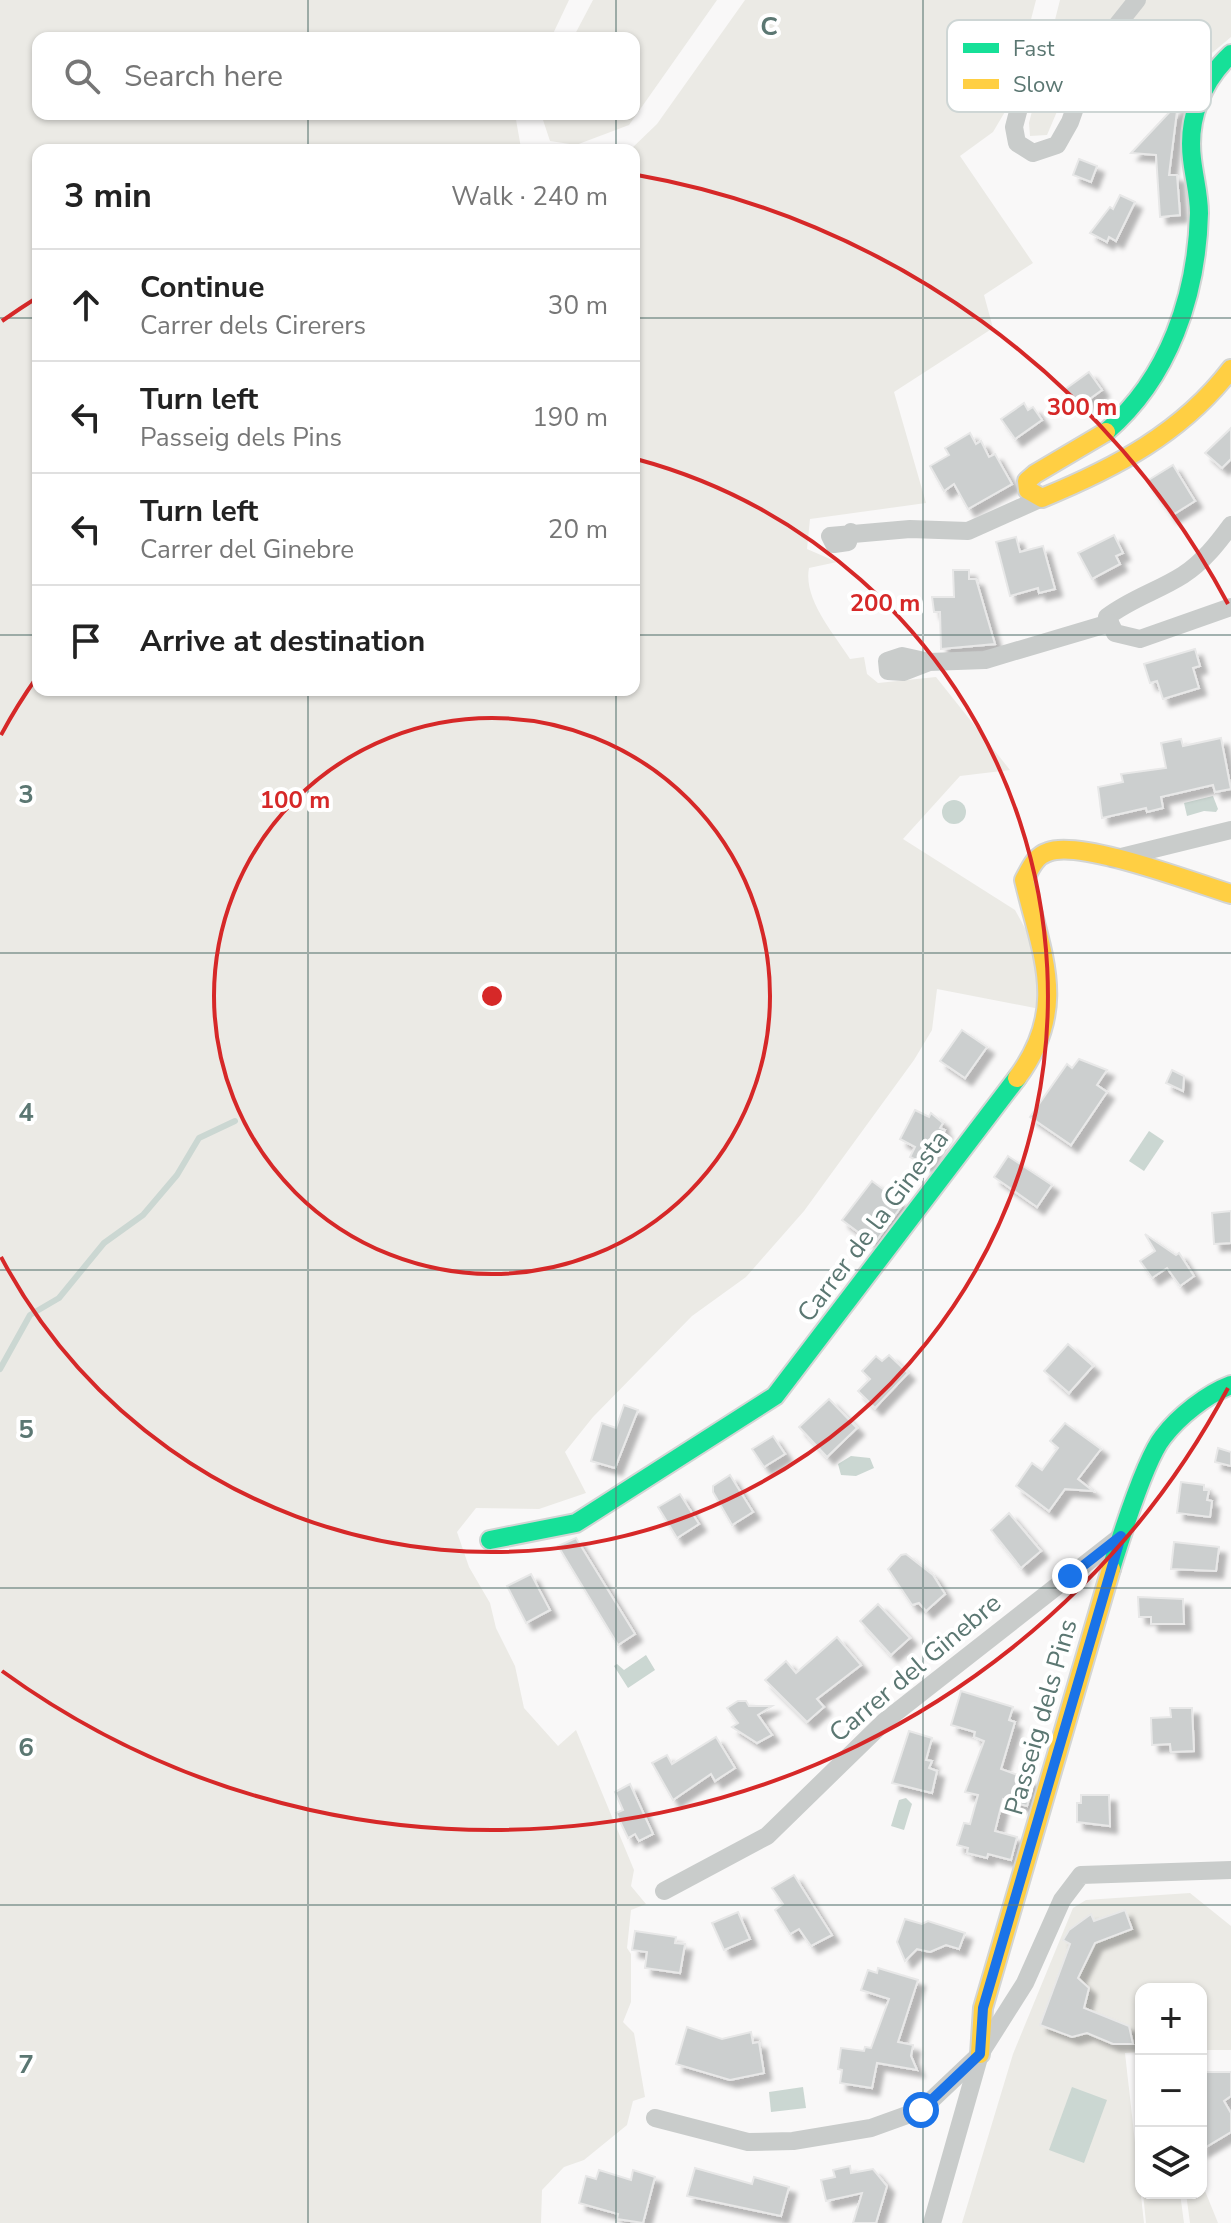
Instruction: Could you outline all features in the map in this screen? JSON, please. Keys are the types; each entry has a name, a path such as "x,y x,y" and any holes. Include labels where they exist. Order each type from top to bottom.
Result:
{"street":[{"path":"1121,20 1137,0"},
{"path":"1211,72 1231,54"},
{"path":"1018,112 1014,127 1017,143 1033,153 1057,145 1074,112"},
{"path":"1042,498 1028,490 1027,481 1045,465 1096,441 1122,416 1149,383 1177,331 1199,210 1191,149 1195,112"},
{"path":"851,532 968,531 1072,486 1156,439 1199,408 1231,369"},
{"path":"1231,525 1212,551 1184,575 1132,599 1107,617 1115,633 1140,639 1231,607"},
{"path":"929,662 985,660 1110,623"},
{"path":"1113,859 1231,830"},
{"path":"1174,877 1167,861 1169,853 1178,843"},
{"name":"Carrer de la Ginesta","path":"490,1540 576,1523 775,1396 807,1358 1026,1066 1049,1014 1048,982 1024,880 1037,857 1054,849 1113,859 1231,894"},
{"name":"Passeig dels Pins","path":"980,2054 983,2008 1121,1536 1162,1438 1213,1392 1231,1385"},
{"name":"Carrer del Ginebre","path":"664,1891 767,1836 885,1721 1121,1536"},
{"path":"655,2118 748,2142 793,2141 871,2128 921,2110 980,2054 1025,1983 1062,1900 1081,1875 1231,1870"},
{"path":"932,2223 980,2054"}],"shaded area":[{"path":"0,0 569,0 554,32 32,32 32,120 516,120 520,144 32,144 32,696 640,696 640,144 636,144 657,124 745,0 1036,0 1031,20 947,20 947,112 1005,112 993,132 960,156 1033,263 984,295 993,328 894,392 926,503 810,519 807,549 837,562 809,568 808,580 821,616 850,659 864,657 867,674 878,683 936,677 1010,770 960,776 903,839 1015,910 1026,930 1039,976 1040,1009 937,989 932,1030 914,1060 804,1211 746,1277 692,1316 593,1417 565,1452 586,1493 539,1509 476,1508 457,1532 469,1567 490,1603 496,1628 515,1666 524,1708 558,1746 576,1730 634,1870 631,1886 646,1904 631,1910 627,1948 631,1954 631,2002 623,2022 634,2033 645,2097 633,2101 627,2125 584,2160 564,2167 542,2190 541,2223 0,2223"},
{"path":"593,0 717,0 640,109 640,32 576,32"},
{"path":"1060,0 1231,0 1231,37 1211,54 1211,20 1055,20"},
{"path":"1032,112 1057,112 1047,135 1030,136"},
{"path":"543,120 633,120 629,125 579,144 550,141"},
{"path":"1213,796 1218,809 1216,812 1204,811 1187,816 1184,803"},
{"path":"954,800 962,804 966,812 962,820 954,824 946,820 942,812 946,804"},
{"path":"1149,1131 1164,1141 1144,1171 1129,1161"},
{"path":"851,1456 870,1458 874,1468 856,1476 841,1475 838,1464"},
{"path":"646,1655 655,1670 628,1688 614,1666 617,1664 624,1670"},
{"path":"906,1798 912,1804 904,1830 891,1826 899,1800"},
{"path":"1190,1893 1231,1926 1231,2050 1207,2050 1207,1983 1135,1983 1135,2052 1125,2053 1135,2142 1135,2199 1141,2199 1144,2223 962,2223 1013,2054 1073,1908 1086,1900"},
{"path":"803,2087 806,2108 771,2112 769,2092"},
{"path":"1072,2087 1107,2100 1084,2163 1049,2150"},
{"path":"1207,2196 1218,2223 1190,2223 1187,2199 1207,2199"},
{"path":"1144,2199 1181,2199 1184,2223 1146,2223"}],"building":[{"path":"1170,112 1177,112 1169,175 1177,175 1180,215 1160,217 1156,155 1131,153"},
{"path":"1079,159 1097,166 1091,182 1073,175"},
{"path":"1120,195 1135,202 1116,241 1109,237 1107,242 1090,233 1110,207 1113,209"},
{"path":"1089,372 1102,390 1077,408 1064,390"},
{"path":"1024,403 1028,410 1033,407 1042,420 1015,439 1001,419"},
{"path":"1231,428 1231,459 1222,468 1205,453"},
{"path":"970,433 976,444 981,441 989,457 995,454 1012,484 968,509 954,484 944,491 930,466 949,455 945,448"},
{"path":"1173,465 1195,501 1171,516 1147,481"},
{"path":"1114,535 1123,553 1116,556 1120,564 1092,579 1078,553"},
{"path":"1016,537 1020,552 1043,546 1055,589 1039,593 1038,588 1010,596 996,542"},
{"path":"953,570 969,570 969,579 976,579 995,644 941,649 940,612 934,612 932,597 954,597"},
{"path":"1195,649 1200,666 1193,668 1199,688 1163,699 1157,681 1150,683 1144,664"},
{"path":"1221,738 1231,789 1215,792 1213,785 1161,797 1163,808 1147,812 1146,808 1102,818 1098,787 1123,782 1121,774 1166,768 1161,743 1181,739 1183,746"},
{"path":"962,1030 987,1047 965,1078 940,1061"},
{"path":"1079,1059 1107,1070 1097,1085 1107,1092 1071,1145 1030,1117 1067,1064 1072,1068"},
{"path":"1172,1070 1184,1076 1183,1091 1166,1083"},
{"path":"915,1110 929,1117 931,1113 943,1123 940,1128 945,1130 926,1165 910,1157 915,1147 900,1139"},
{"path":"1008,1156 1052,1185 1037,1207 994,1177"},
{"path":"872,1181 903,1204 874,1244 842,1220"},
{"path":"1231,1211 1231,1243 1214,1244 1212,1213"},
{"path":"1145,1234 1176,1255 1179,1253 1194,1276 1180,1286 1167,1268 1152,1278 1140,1261 1155,1251"},
{"path":"1068,1344 1093,1366 1069,1393 1044,1371"},
{"path":"889,1355 908,1373 875,1408 858,1391 870,1379 862,1371 876,1356 882,1361"},
{"path":"829,1399 857,1428 827,1457 799,1427"},
{"path":"624,1405 638,1410 615,1468 591,1461 602,1423 616,1428"},
{"path":"1065,1423 1101,1449 1078,1479 1093,1491 1065,1489 1049,1511 1016,1486 1032,1463 1042,1470 1058,1448 1050,1441"},
{"path":"773,1436 785,1454 764,1467 752,1449"},
{"path":"1218,1448 1231,1452 1231,1466 1215,1462"},
{"path":"730,1475 753,1512 732,1525 713,1492 713,1486"},
{"path":"1181,1482 1204,1485 1204,1490 1209,1490 1207,1500 1212,1501 1210,1517 1177,1513"},
{"path":"680,1494 699,1524 677,1538 658,1507"},
{"path":"1009,1513 1041,1551 1021,1568 991,1530"},
{"path":"576,1538 635,1634 618,1645 558,1546"},
{"path":"1174,1542 1219,1547 1216,1571 1171,1569"},
{"path":"906,1554 933,1575 945,1594 926,1611 919,1603 912,1605 888,1569 901,1555"},
{"path":"531,1574 550,1610 526,1623 507,1586"},
{"path":"1138,1597 1183,1599 1184,1624 1151,1624 1151,1617 1139,1617"},
{"path":"878,1604 910,1638 891,1655 860,1621"},
{"path":"837,1637 861,1665 817,1699 824,1707 807,1722 765,1680 786,1661 796,1673"},
{"path":"961,1691 1013,1707 1009,1720 1015,1722 1001,1769 1034,1781 1027,1806 1003,1799 995,1831 1017,1837 1011,1860 967,1853 968,1848 957,1845 964,1823 970,1824 978,1795 965,1792 984,1741 974,1737 975,1732 951,1725"},
{"path":"738,1701 746,1701 749,1706 772,1706 758,1715 772,1735 757,1743 732,1727 738,1723 727,1708"},
{"path":"1170,1708 1192,1708 1194,1751 1171,1752 1170,1744 1152,1745 1151,1718 1171,1717"},
{"path":"909,1731 932,1738 926,1760 932,1761 929,1768 937,1771 932,1793 892,1783"},
{"path":"716,1737 735,1768 715,1781 711,1774 673,1800 652,1763 667,1755 672,1764"},
{"path":"630,1784 653,1834 639,1841 635,1834 628,1838 616,1813 623,1810 615,1792"},
{"path":"1081,1795 1109,1795 1110,1826 1077,1822 1077,1803 1081,1803"},
{"path":"794,1875 832,1935 811,1946 799,1929 790,1934 775,1910 783,1904 772,1888"},
{"path":"1125,1910 1132,1929 1095,1943 1078,1978 1089,1988 1084,2008 1129,2026 1133,2044 1113,2044 1087,2033 1072,2037 1040,2025 1070,1944 1063,1940 1069,1930 1091,1914 1094,1921"},
{"path":"738,1912 750,1939 724,1950 712,1923"},
{"path":"905,1919 922,1924 928,1921 965,1933 959,1949 946,1945 930,1952 917,1949 905,1961 897,1942"},
{"path":"635,1931 676,1937 675,1943 685,1944 680,1973 645,1968 647,1952 632,1950"},
{"path":"878,1968 918,1980 898,2042 913,2045 911,2056 917,2070 877,2063 872,2088 840,2083 841,2048 864,2051 865,2047 871,2048 889,1999 861,1990 868,1970 877,1973"},
{"path":"687,2027 722,2039 751,2032 753,2043 759,2042 764,2073 730,2080 676,2064"},
{"path":"1207,2072 1231,2072 1231,2096 1224,2101 1231,2113 1231,2132 1207,2146"},
{"path":"850,2166 851,2173 873,2169 887,2186 876,2223 853,2223 862,2193 826,2201 821,2180 835,2177 833,2170"},
{"path":"695,2168 752,2184 754,2177 789,2187 781,2216 687,2196"},
{"path":"599,2170 631,2180 633,2170 655,2177 643,2223 617,2219 618,2214 579,2203 586,2176 596,2179"}],"waterway":[{"path":"0,1369 30,1315 59,1298 104,1243 143,1215 177,1175 199,1138 235,1121"}],"traffic: fast":[{"path":"1211,78 1231,54"},
{"path":"1106,432 1147,387 1163,361 1185,304 1197,244 1199,213 1191,144 1195,112"},
{"path":"490,1540 576,1523 775,1396 1017,1078"},
{"path":"1111,1569 1141,1480 1163,1437 1194,1406 1231,1385"}],"traffic: slow":[{"path":"1106,432 1035,474 1027,481 1028,490 1042,498 1121,461 1191,412 1231,369"},
{"path":"1017,1078 1033,1053 1043,1028 1047,1005 1043,958 1024,880 1033,863 1048,852 1085,852 1138,864 1231,894"},
{"path":"980,2054 983,2008 1111,1569"}],"route":[{"path":"921,2110 980,2054 983,2008 1121,1536 1070,1576"}]}
